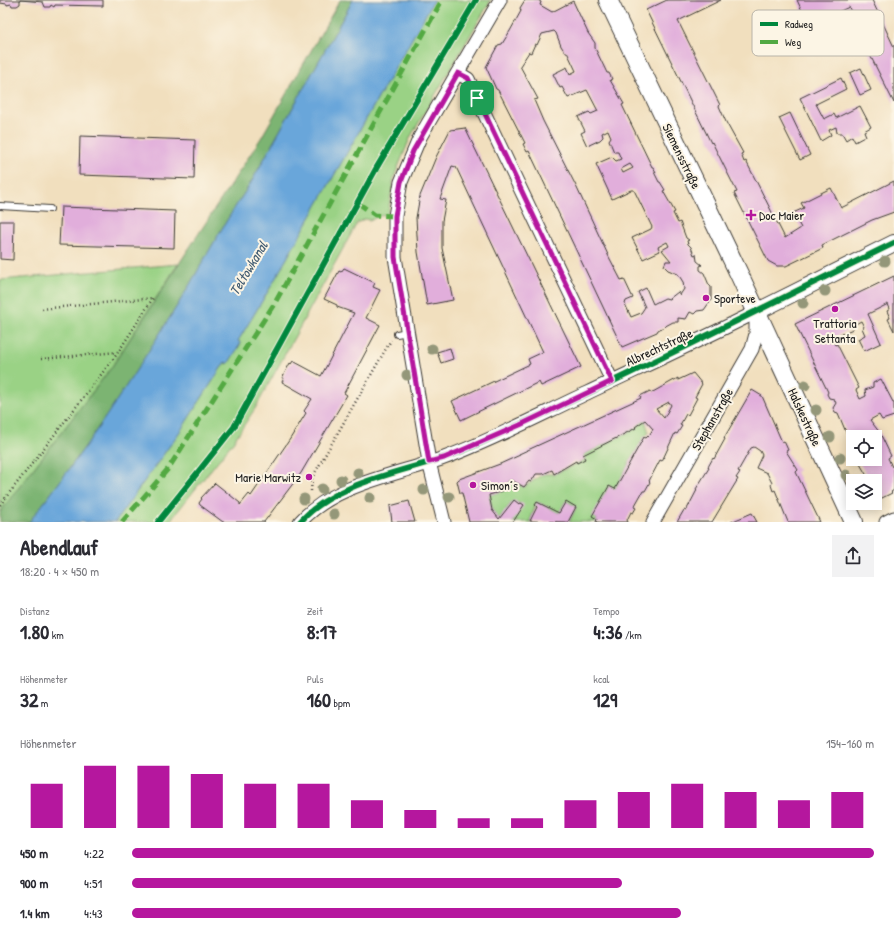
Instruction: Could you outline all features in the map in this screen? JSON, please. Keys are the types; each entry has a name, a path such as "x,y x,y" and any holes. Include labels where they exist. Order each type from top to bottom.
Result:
{"main road":[{"name":"Siemensstraße","path":"608,0 756,312"},
{"name":"Halskestraße","path":"756,312 854,522"}],"street":[{"path":"444,522 429,462 402,333 394,225 397,199 405,170 420,137 500,0"},
{"path":"458,73 468,78 612,381"},
{"name":"Albrechtstraße","path":"300,522 314,508 339,494 392,473 444,458 520,425 756,312 894,243"},
{"name":"Stephanstraße","path":"653,522 752,349 756,334 756,312"},
{"path":"886,522 894,518"}],"lane":[{"path":"0,206 50,209"}],"path":[{"path":"0,505 118,352 153,298 41,309"},
{"path":"311,490 312,478 392,339 402,333"},
{"path":"41,359 118,352"}],"green space":[{"path":"340,0 353,0 249,186 177,306 124,389 68,470 29,522 0,522 0,512 111,368 261,138"},
{"path":"434,0 491,0 411,136 394,177 388,213 370,220 364,219 357,223 256,407 233,442 169,522 115,522 181,430 225,362 228,364 241,343 238,341 270,288"},
{"path":"178,264 111,368 0,512 0,280"},
{"path":"645,420 649,433 644,437 615,489 609,486 593,516 597,519 596,522 569,522 576,507 566,501 559,513 537,502 530,521 532,522 512,522 523,505 513,501 499,519 492,510 489,495 503,491 511,480 524,487 543,474 554,474 585,460 583,455 636,428"}],"water":[{"name":"Teltowkanal","path":"353,0 434,0 270,288 238,341 241,343 228,364 225,362 181,430 115,522 29,522 106,416 177,306 249,186"}],"building":[{"path":"0,0 20,0 20,4 17,6 12,6 11,4 7,5 0,3"},
{"path":"20,0 103,0 103,6 55,5 54,7 51,5 50,7 45,7 43,2"},
{"path":"525,0 538,0 541,2 540,5 552,12 573,1 588,33 595,43 595,48 607,73 609,73 612,79 610,80 624,104 622,105 652,167 656,172 654,172 665,190 663,191 675,212 673,213 678,223 680,222 686,238 689,240 687,241 688,244 694,255 696,254 697,261 702,265 700,266 700,270 704,273 711,287 711,300 704,310 697,311 694,314 690,312 686,319 678,318 678,322 673,322 657,332 622,347 529,151 527,152 523,144 525,143 486,67 498,45 502,44 510,31 521,11 520,8","holes":["554,31 561,46 565,52 567,52 576,71 570,74 567,67 553,74 560,88 562,87 568,98 587,90 598,111 591,114 589,112 578,117 585,131 581,133 587,146 600,140 603,137 602,133 608,130 611,137 609,140 614,152 618,152 621,159 616,161 612,157 596,164 612,199 634,190 652,227 651,229 632,238 643,259 660,251 658,247 667,242 669,246 662,250 671,261 666,261 664,266 668,270 678,274 683,282 684,289 680,295 678,292 669,299 665,298 653,304 646,288 638,292 645,307 641,313 631,317 625,304 626,301 633,298 624,279 621,280 609,257 576,186 543,121 534,100 538,99 520,66 529,52 531,53 535,44 537,45 542,34","630,164 633,168 623,173 621,169"]},
{"path":"667,0 721,0 678,21 720,105 719,106 726,122 743,153 741,154 744,162 746,161 785,238 801,228 793,213 804,208 801,203 831,188 841,208 894,181 894,212 872,220 822,245 823,248 786,266 777,266 768,261 734,193 737,192 712,142 711,143 646,10"},
{"path":"797,0 872,0 877,10 850,10 849,7 843,10 802,10"},
{"path":"884,26 894,47 894,103 870,56 884,56"},
{"path":"861,68 871,90 860,95 850,73"},
{"path":"841,78 846,89 816,104 824,119 834,114 836,118 860,106 871,127 864,131 866,136 855,142 852,136 846,140 842,133 837,133 836,127 829,130 831,135 821,141 800,98"},
{"path":"790,113 810,155 800,160 779,118"},
{"path":"465,128 581,367 541,386 539,382 461,420 452,401 530,364 528,359 543,352 456,167 452,166 440,199 446,200 442,221 442,248 453,300 427,305 418,252 416,218 420,196 436,157 450,130"},
{"path":"80,136 195,140 194,179 79,175"},
{"path":"61,207 175,211 174,248 59,245"},
{"path":"0,221 14,221 13,260 0,259"},
{"path":"344,268 375,283 373,287 380,290 366,318 380,325 344,393 347,395 301,473 264,522 223,522 200,505 199,503 202,499 201,498 215,483 240,503 240,505 249,494 251,496 290,439 306,413 304,411 312,399 282,382 284,378 282,378 290,363 291,364 293,361 321,376 354,313 337,307 337,305 324,299 339,271 341,272"},
{"path":"894,276 894,331 888,319 890,318 887,311 890,309 888,304 868,314 881,343 864,351 858,339 865,335 862,328 864,327 861,321 852,326 853,329 831,338 835,345 837,344 859,388 856,390 860,399 866,396 865,390 873,387 873,383 881,379 894,404 894,416 882,420 879,415 870,420 878,430 846,430 846,432 838,413 835,412 833,408 836,403 834,399 829,398 827,394 828,392 795,324"},
{"path":"450,348 453,359 441,363 437,352"},
{"path":"693,373 702,384 695,397 697,398 688,415 686,414 680,425 682,426 677,434 675,433 662,461 660,460 649,481 650,482 634,507 636,508 633,513 631,512 627,520 628,522 596,522 597,519 592,516 609,486 615,489 644,437 646,438 653,429 645,420 635,427 636,428 583,455 585,459 577,463 576,461 554,474 552,470 543,474 536,474 531,482 529,481 524,487 511,480 503,491 489,495 492,510 499,519 514,500 519,504 521,503 524,505 513,522 469,522 462,493 460,493 457,481 459,479 520,455 519,454 641,398 640,396 650,391 651,393 678,378 678,380","holes":["669,402 671,405 664,418 656,409"]},
{"path":"752,390 762,396 782,442 784,441 788,450 786,451 798,470 796,472 820,522 788,522 775,490 773,491 771,485 772,483 767,473 756,468 762,455 760,451 754,447 751,448 738,471 740,472 736,478 738,479 712,522 677,522 684,510 686,511 697,490 696,489 709,468 708,467 713,458 714,459 725,439 724,438"},
{"path":"882,437 891,456 888,458 892,467 894,466 894,490 891,492 892,493 882,498 882,474 866,474 861,466 882,466"},
{"path":"409,501 415,522 392,522 390,506"},
{"path":"566,501 576,507 568,522 530,521 537,507 535,505 537,502 559,513"},
{"path":"752,513 757,522 731,522"}],"marked path":[{"path":"122,522 168,469 276,301 442,0"},
{"path":"358,203 375,215 395,216"}],"cycle path":[{"path":"158,522 234,427 377,167 476,0"},
{"path":"300,522 314,509 330,498 348,489 367,481 453,455 472,447 661,358 894,243"}],"place":[{"name":"Doc Maier","path":"751,215"},
{"name":"Sporteve","path":"706,298"},
{"name":"Trattoria Settanta","path":"835,309"},
{"name":"Marie Marwitz","path":"309,477"},
{"name":"Simon´s","path":"473,485"}],"route":[{"path":"458,73 468,78 477,98 612,381 520,425 444,458 429,462 395,257 394,225 397,199 405,170 413,151 458,73"}]}
